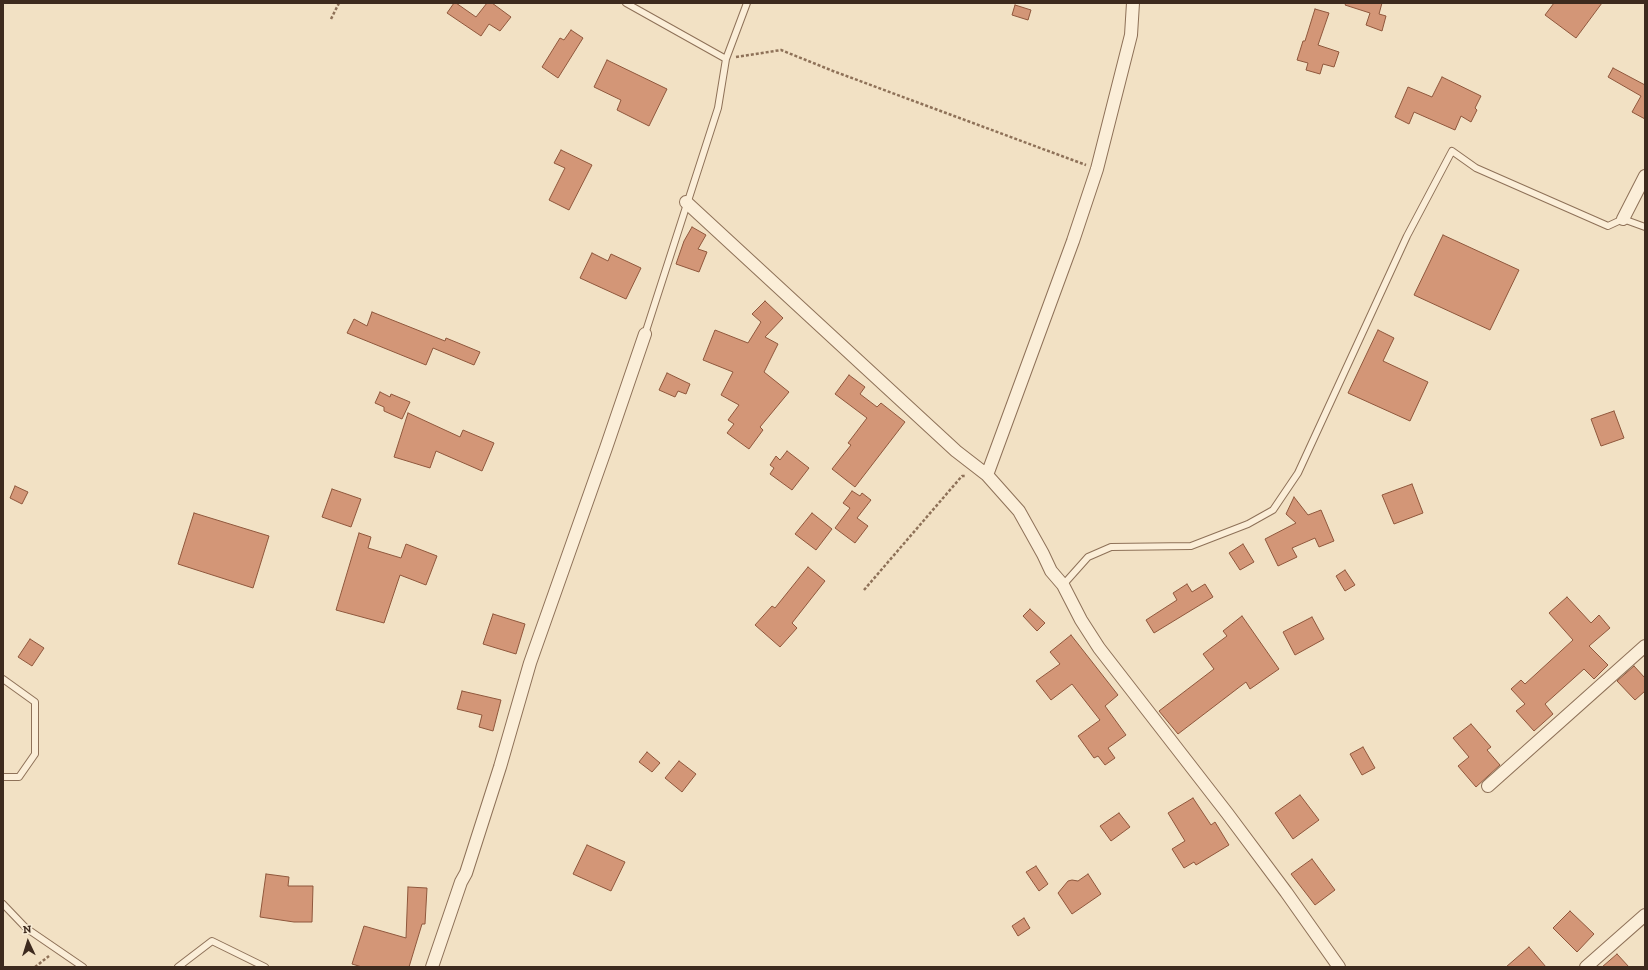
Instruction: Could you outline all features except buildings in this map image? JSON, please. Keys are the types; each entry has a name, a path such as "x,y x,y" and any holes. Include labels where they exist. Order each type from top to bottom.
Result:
{"street":[{"path":"987,475 1073,241 1097,169 1131,35 1133,3"},
{"path":"1623,219 1645,176"},
{"path":"686,202 956,451 987,475 1019,510 1044,554 1051,571 1063,585 1081,620 1099,648 1236,825 1339,967"},
{"path":"432,967 461,882 466,873 530,663 645,334"},
{"path":"1488,786 1645,646"},
{"path":"1586,967 1645,915"}],"lane":[{"path":"626,3 726,59"},
{"path":"645,334 686,202 718,108 726,59 747,3"},
{"path":"1063,585 1088,557 1111,547 1191,546 1248,524 1273,510 1298,473 1407,236 1452,151 1476,168 1608,226 1623,219 1645,227"},
{"path":"3,679 35,702 35,754 19,777 3,777"},
{"path":"3,904 26,928 83,967"},
{"path":"178,967 212,941 265,967"}],"path":[{"path":"331,19 339,3"},
{"path":"726,59 781,50 833,71 1097,169"},
{"path":"864,590 962,476 987,475"},
{"path":"35,967 57,950"}]}
